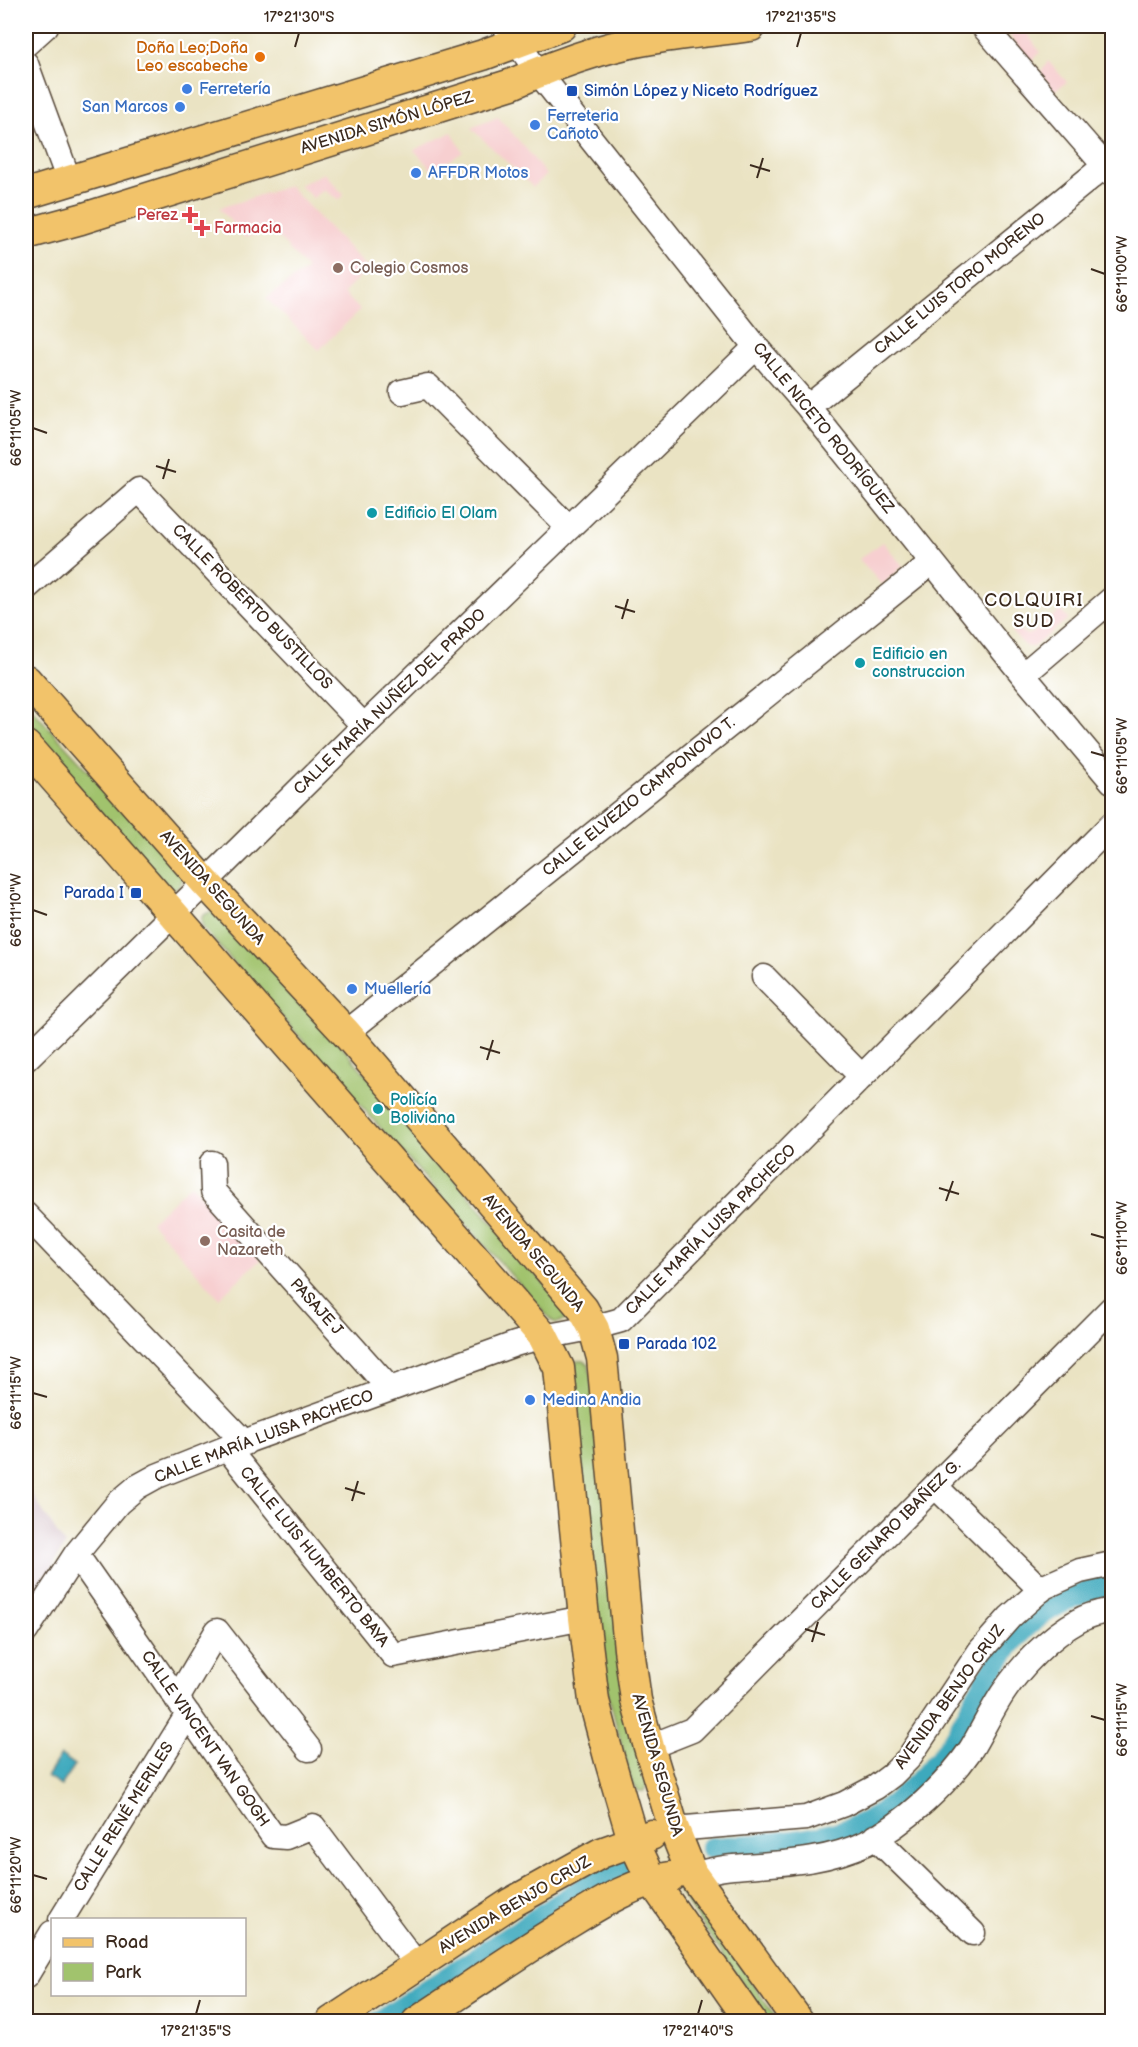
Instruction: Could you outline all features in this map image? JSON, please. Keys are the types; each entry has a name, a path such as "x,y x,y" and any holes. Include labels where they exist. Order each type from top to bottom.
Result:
{"main road":[{"path":"26,194 483,55 512,34 559,26"},
{"name":"AVENIDA SIMÓN LÓPEZ","path":"26,234 512,84 538,72 601,50 643,41 751,26"},
{"name":"AVENIDA SEGUNDA","path":"26,680 205,882 346,1033 583,1309 594,1329 602,1358 636,1700 649,1747 674,1829 692,1874 799,2022"},
{"path":"26,746 543,1336 559,1368 594,1701 633,1840 651,1880 751,2022"},
{"name":"AVENIDA BENJO CRUZ","path":"330,2022 511,1903 601,1853 633,1840 674,1829"},
{"path":"417,2022 531,1946 602,1903 651,1880 692,1874"}],"street":[{"path":"26,44 46,26"},
{"path":"983,26 1110,167"},
{"name":"CALLE NICETO RODRÍGUEZ","path":"512,34 538,72 756,347 808,407 1023,675 1113,781"},
{"path":"26,64 69,181"},
{"name":"CALLE LUIS TORO MORENO","path":"808,407 1110,167"},
{"name":"CALLE MARÍA NUÑEZ DEL PRADO","path":"26,1059 173,912 756,347"},
{"path":"402,392 429,386 558,514 569,528"},
{"name":"CALLE ROBERTO BUSTILLOS","path":"26,588 139,490 364,726"},
{"name":"CALLE ELVEZIO CAMPONOVO T.","path":"346,1033 932,562"},
{"path":"1023,675 1113,599"},
{"name":"CALLE MARÍA LUISA PACHECO","path":"26,1630 76,1554 118,1503 137,1487 157,1476 515,1344 543,1336 594,1329 621,1320 1113,824"},
{"path":"764,977 862,1077"},
{"name":"PASAJE J","path":"212,1163 213,1191 390,1389"},
{"name":"CALLE LUIS HUMBERTO BAYA","path":"26,1215 236,1446 393,1655 584,1618"},
{"name":"CALLE GENARO IBAÑEZ G.","path":"649,1747 692,1730 1113,1308"},
{"path":"936,1486 1041,1590"},
{"name":"CALLE VINCENT VAN GOGH","path":"76,1554 273,1836 286,1837 313,1826 417,1965"},
{"name":"AVENIDA BENJO CRUZ","path":"674,1829 806,1818 844,1804 876,1787 908,1759 980,1650 1010,1617 1041,1590 1080,1571 1113,1564"},
{"path":"692,1874 730,1867 786,1863 832,1856 894,1826 945,1781 970,1749 1004,1691 1034,1655 1054,1637 1079,1620 1113,1611"},
{"name":"CALLE RENÉ MERILES","path":"62,1918 183,1707 217,1631 309,1749"},
{"path":"875,1837 973,1933"},
{"path":"26,1976 51,1935"}],"shaded area":[{"path":"1004,26 1022,26 1040,52 1029,65"},
{"path":"1048,61 1067,82 1054,91 1040,73"},
{"path":"498,117 546,175 533,187 471,128"},
{"path":"452,132 463,152 433,171 414,150"},
{"path":"324,173 344,195 339,200 324,190 313,198 299,185"},
{"name":"Colegio Cosmos","path":"289,186 368,268 344,293 360,310 319,350 266,298 307,269 271,229 245,238 219,208"},
{"path":"883,542 903,566 882,585 859,559"},
{"path":"1060,610 1068,619 1033,647 1027,647 1012,633 1014,627 1027,635"},
{"name":"Casita de Nazareth","path":"191,1184 260,1260 219,1298 151,1222"},
{"path":"26,1485 65,1545 39,1589 26,1581"}],"green space":[{"path":"26,703 182,872 179,887 172,889 167,886 26,731"},
{"path":"218,912 333,1036 569,1313 565,1320 557,1323 552,1321 203,928 201,920 203,915"},
{"path":"577,1361 584,1361 589,1365 647,1784 644,1791 638,1791 630,1777 604,1678 572,1368"},
{"path":"686,1887 774,2015 768,2020 678,1890"}],"water":[{"path":"61,1755 75,1765 61,1786 47,1777"}],"waterway":[{"path":"711,1848 775,1843 821,1836 862,1824 879,1814 916,1784 948,1748 993,1670 1024,1629 1044,1613 1065,1601 1112,1584"},
{"path":"379,2022 592,1882 623,1866"}],"place":[{"name":"Doña Leo;Doña Leo escabeche","path":"260,57"},
{"name":"Ferretería","path":"187,89"},
{"name":"Simón López y Niceto Rodríguez","path":"572,91"},
{"name":"San Marcos","path":"180,107"},
{"name":"Ferreteria Cañoto","path":"535,125"},
{"name":"AFFDR Motos","path":"416,173"},
{"name":"Perez","path":"190,215"},
{"name":"Farmacia","path":"202,228"},
{"name":"Colegio Cosmos","path":"338,268"},
{"name":"Edificio El Olam","path":"372,513"},
{"name":"Edificio en construccion","path":"860,663"},
{"name":"Parada I","path":"136,893"},
{"name":"Muellería","path":"352,989"},
{"name":"Policía Boliviana","path":"378,1109"},
{"name":"Casita de Nazareth","path":"205,1241"},
{"name":"Parada 102","path":"624,1344"},
{"name":"Medina Andia","path":"530,1400"}],"district":[{"name":"COLQUIRI SUD","path":"1034,610"}]}
